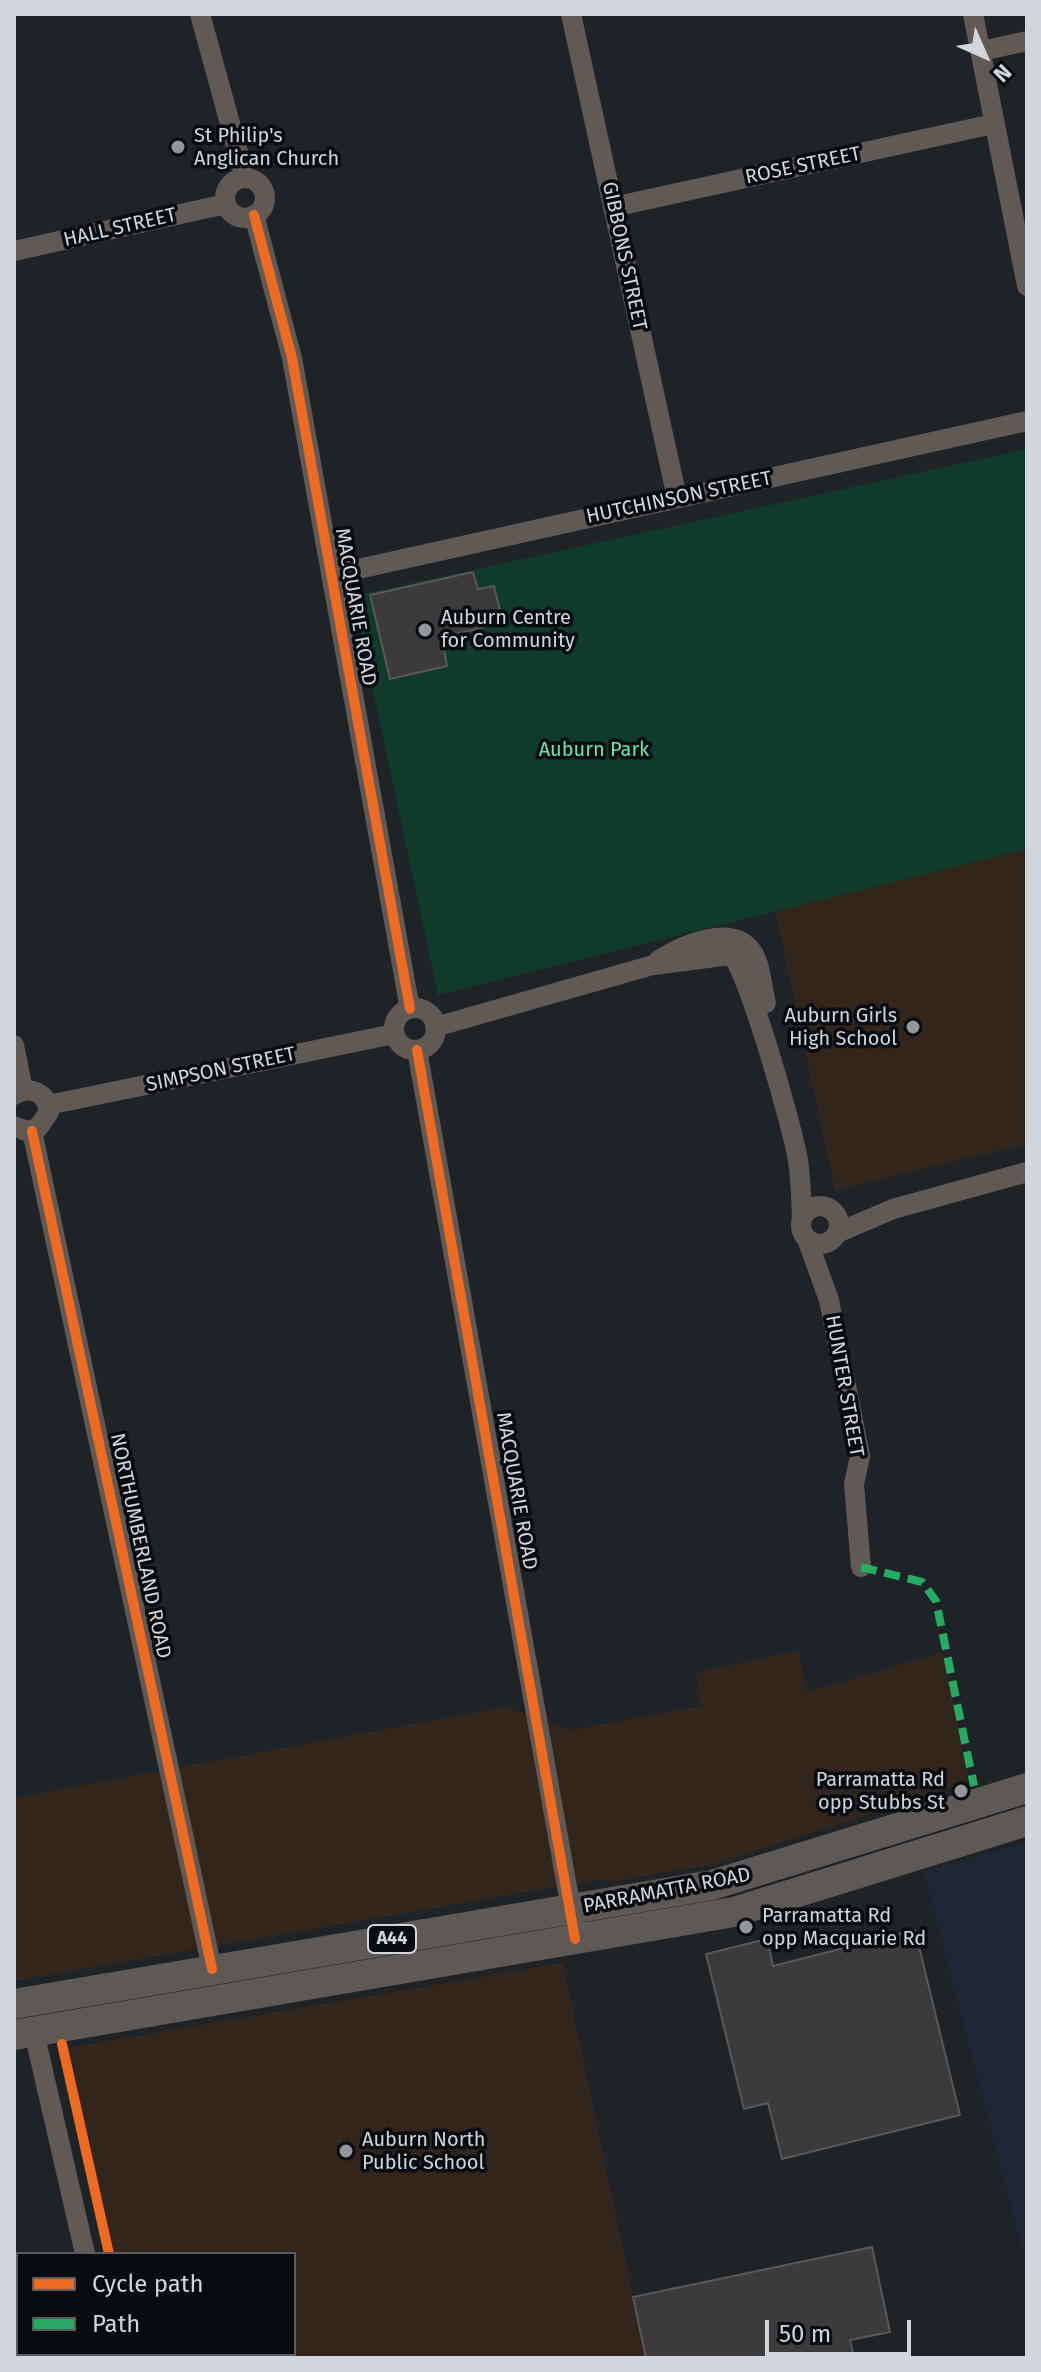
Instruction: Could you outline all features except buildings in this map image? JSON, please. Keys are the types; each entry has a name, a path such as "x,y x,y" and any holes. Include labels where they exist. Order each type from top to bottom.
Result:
{"highway":[{"name":"PARRAMATTA ROAD","path":"24,2034 573,1924 751,1875 1027,1788"},
{"name":"PARRAMATTA ROAD","path":"14,2004 212,1969 573,1924 734,1912 1027,1821"}],"street":[{"path":"200,14 245,178"},
{"name":"GIBBONS STREET","path":"571,14 677,498"},
{"path":"973,14 1027,286"},
{"path":"981,51 1027,41"},
{"name":"ROSE STREET","path":"613,207 993,124"},
{"path":"245,178 258,182 264,193 263,206 254,215 237,216 226,204 229,185 245,178"},
{"name":"HALL STREET","path":"14,251 226,204"},
{"name":"MACQUARIE ROAD","path":"254,215 292,358 410,1009"},
{"name":"HUTCHINSON STREET","path":"331,575 1027,421"},
{"path":"435,1027 726,946 742,968 771,1058 798,1160 801,1229 807,1239 818,1243 893,1209 1027,1172"},
{"path":"410,1009 425,1011 435,1027 433,1040 417,1050 404,1048 394,1034 396,1020 410,1009"},
{"name":"SIMPSON STREET","path":"48,1105 394,1034"},
{"path":"14,1045 19,1093 41,1094 48,1105 47,1118 23,1128"},
{"name":"MACQUARIE ROAD","path":"417,1050 573,1924"},
{"name":"NORTHUMBERLAND ROAD","path":"23,1128 212,1969"},
{"path":"798,1160 838,1221 833,1237"},
{"path":"802,1217 811,1208 893,1209"},
{"name":"HUNTER STREET","path":"829,1300 833,1237"},
{"name":"HUNTER STREET","path":"807,1239 829,1300 860,1456 854,1484 861,1567"},
{"path":"24,2034 84,2252"}],"shaded area":[{"name":"Auburn Girls High School","path":"1027,849 1027,1144 835,1190 775,910"},
{"path":"798,1651 807,1692 940,1653 944,1655 969,1782 719,1863 618,1881 596,1880 14,1981 14,1798 505,1707 572,1730 701,1706 696,1672"},
{"path":"1027,1842 1027,2267 924,1872"},
{"name":"Auburn North Public School","path":"563,1963 646,2358 137,2358 296,2356 296,2252 113,2252 67,2048"}],"green space":[{"name":"Auburn Park","path":"1027,449 1027,849 438,995 353,596"}],"marked path":[{"path":"861,1567 922,1582 936,1601 974,1786"}],"cycle path":[{"path":"254,215 292,358 410,1009"},
{"path":"417,1050 575,1939"},
{"path":"32,1131 212,1969"},
{"path":"62,2044 109,2252"}],"place":[{"name":"St Philip's Anglican Church","path":"178,147"},
{"name":"Auburn Centre for Community","path":"425,630"},
{"name":"Auburn Girls High School","path":"913,1027"},
{"name":"Parramatta Rd opp Stubbs St","path":"961,1791"},
{"name":"Parramatta Rd opp Macquarie Rd","path":"746,1927"},
{"name":"Auburn North Public School","path":"346,2151"}]}
